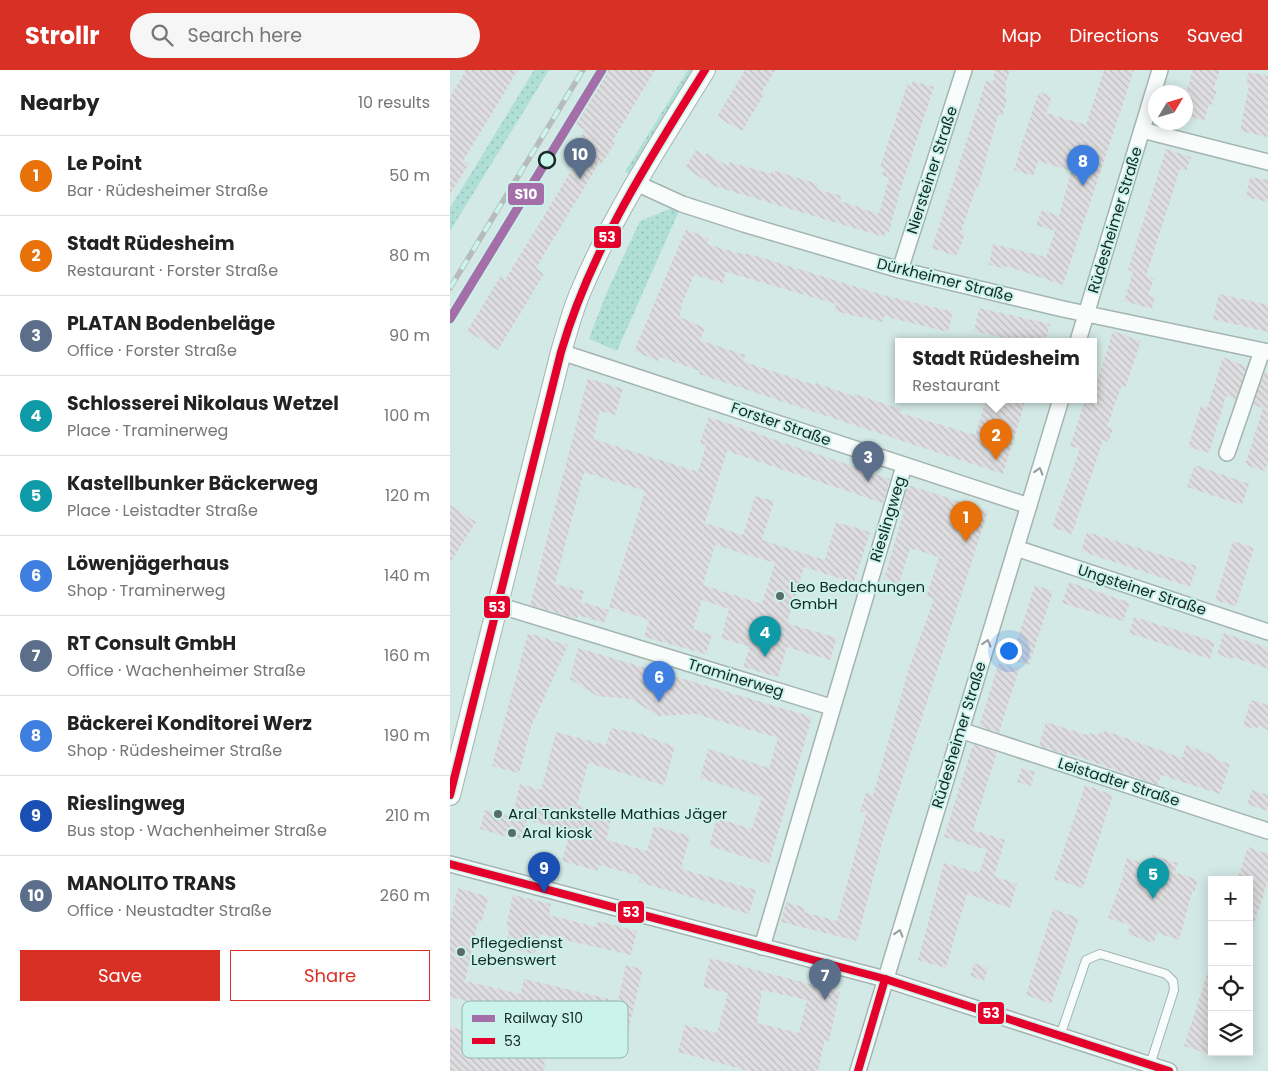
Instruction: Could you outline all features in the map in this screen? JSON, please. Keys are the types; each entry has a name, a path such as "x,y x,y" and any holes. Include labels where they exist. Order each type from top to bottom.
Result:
{"main road":[{"path":"450,795 561,352 579,295 604,240 636,183 705,70"}],"street":[{"name":"Niersteiner Straße","path":"900,270 964,70"},
{"name":"Rüdesheimer Straße","path":"1079,338 1160,70"},
{"path":"1142,130 1268,162"},
{"name":"Dürkheimer Straße","path":"636,183 682,204 900,270 978,290 1265,352 1227,453"},
{"name":"Forster Straße","path":"561,352 1029,506"},
{"name":"Rüdesheimer Straße","path":"858,1071 1060,403"},
{"name":"Rieslingweg","path":"762,947 831,707 904,466"},
{"name":"Ungsteiner Straße","path":"1016,548 1268,632"},
{"name":"Traminerweg","path":"498,605 831,707"},
{"name":"Leistadter Straße","path":"969,732 1268,831"},
{"path":"450,864 885,979 1169,1071"}],"lane":[{"path":"1060,1036 1086,960 1093,955 1100,954 1166,974 1173,981 1174,990 1150,1065"}],"green space":[{"path":"534,70 549,70 450,231 450,208"},
{"path":"688,70 693,70 630,174 625,172"},
{"path":"682,204 617,351 589,339 606,294 640,221"}],"building":[{"path":"466,70 518,70 463,161 469,164 450,194 450,97"},
{"path":"607,70 655,70 612,142 615,143 601,165 599,163 536,268 544,274 498,350 467,331 500,277 505,280 582,153 574,148 585,130 574,123"},
{"path":"745,70 775,70 762,92 764,94 742,131 717,117"},
{"path":"995,70 1010,70 1005,87 1007,87 1004,98 1007,99 1002,116 998,115 978,188 976,188 961,232 965,234 956,256 932,248 986,81 993,83"},
{"path":"1104,70 1134,70 1063,285 1006,266 1006,269 989,265 993,244 1046,257 1055,231 1036,225 1042,210 1059,216 1071,171 1038,161 1033,176 1014,170 1029,121 1039,92 1052,96 1046,113 1086,125"},
{"path":"1193,70 1220,70 1213,90 1217,91 1212,105 1209,104 1204,121 1193,117 1193,85 1188,85"},
{"path":"1249,72 1268,76 1268,137 1240,131 1249,86 1246,85"},
{"path":"913,81 934,87 900,191 889,232 886,231 884,237 714,186 685,168 696,150 705,156 707,153 728,166 729,162 771,174 772,170 818,184 817,189 841,196 840,201 879,214 889,178 882,175 884,168 880,167 907,85 911,87"},
{"path":"1166,149 1191,157 1186,171 1180,169 1146,276 1154,279 1148,295 1155,297 1152,309 1124,301 1133,272 1128,270"},
{"path":"1250,177 1268,180 1268,202 1246,197"},
{"path":"686,229 709,239 707,244 738,253 750,254 883,295 953,312 948,332 884,316 883,322 834,311 836,304 726,272 723,283 694,275 681,306 680,317 705,328 700,340 745,355 744,362 815,385 816,383 853,396 854,394 901,409 900,413 975,435 985,403 1025,403 1003,474 699,374 700,371 660,357 658,361 634,351"},
{"path":"1219,294 1268,305 1268,332 1213,319"},
{"path":"979,308 1050,324 1046,338 1006,338 974,331"},
{"path":"1113,331 1141,341 1125,388 1121,387 1107,427 1113,429 1108,442 1103,440 1072,534 1052,527 1080,449 1070,446 1084,403 1097,403 1097,382"},
{"path":"1223,357 1247,367 1236,399 1226,396 1209,453 1188,447 1201,406 1207,408"},
{"path":"1265,372 1268,373 1268,461 1265,471 1245,465 1263,408 1253,405"},
{"path":"588,378 623,389 615,415 600,411 593,439 698,472 706,445 700,443 709,417 890,479 883,503 727,451 705,523 743,535 755,496 774,501 762,540 825,560 836,522 870,532 854,583 804,567 787,623 837,638 830,660 787,647 778,677 743,667 750,647 721,638 729,609 702,600 693,629 712,635 706,654 644,637 649,620 609,607 645,491 584,472 555,584 584,591 581,602 609,610 604,623 578,615 577,619 530,605","holes":["715,545 775,563 762,604 703,585"]},
{"path":"1195,465 1249,484 1242,505 1187,487"},
{"path":"908,485 988,511 883,840 857,941 781,922 786,902 806,908 804,912 837,921 866,813 860,811 866,793 873,795 908,671 934,599 926,597 939,557 910,548 899,584 884,579 904,511 901,510"},
{"path":"450,505 476,522 450,563"},
{"path":"1087,532 1197,566 1190,587 1081,551"},
{"path":"1233,541 1254,548 1236,606 1215,600"},
{"path":"1069,582 1130,603 1123,621 1062,603"},
{"path":"1035,585 1053,591 1029,665 1011,659"},
{"path":"1134,617 1215,642 1210,659 1129,633"},
{"path":"528,633 568,645 531,727 519,773 492,766"},
{"path":"1224,633 1268,648 1268,669 1233,657 1232,660 1217,654"},
{"path":"578,648 812,717 769,864 709,846 717,818 752,829 762,797 700,778 708,749 769,768 778,738 696,714 658,716 631,699 597,696 570,679"},
{"path":"999,663 1019,669 999,733 979,726"},
{"path":"1251,700 1268,705 1268,730 1258,726 1257,730 1243,725"},
{"path":"1046,722 1090,736 1090,733 1096,735 1105,731 1109,732 1182,758 1186,745 1216,756 1215,759 1230,764 1220,794 1161,775 1158,785 1068,753 1067,755 1039,746"},
{"path":"611,728 641,734 675,747 664,785 588,763 577,805 612,815 606,840 647,851 654,826 690,836 681,869 756,890 749,914 639,882 640,876 599,865 597,871 562,861 570,831 527,820 522,841 480,829 485,810 512,817 520,784 541,790 556,732 606,745"},
{"path":"973,744 997,752 973,830 1005,840 994,876 1017,884 1010,908 967,894 946,968 918,960 944,863 979,873 987,850 944,837"},
{"path":"1022,768 1035,772 1031,786 1017,782"},
{"path":"1085,785 1113,795 1083,888 1054,879"},
{"path":"1252,790 1268,795 1268,811 1247,804"},
{"path":"1248,847 1268,854 1268,881 1253,927 1253,876 1238,876"},
{"path":"1152,855 1178,863 1175,872 1198,880 1194,893 1192,892 1179,940 1157,933 1154,943 1127,934 1130,925 1108,918 1125,871 1123,871 1127,858 1149,865"},
{"path":"458,888 489,897 481,923 478,922 465,981 520,994 524,979 618,1001 466,1001 450,997 450,921"},
{"path":"513,895 551,904 549,915 596,927 598,921 637,931 631,955 540,934 535,954 505,947 510,927 506,926"},
{"path":"1053,909 1079,918 1051,1004 1026,995"},
{"path":"710,958 840,992 829,1041 825,1040 818,1071 749,1071 678,1052 685,1025 717,1033 728,993 703,987","holes":["762,990 807,1000 799,1033 757,1023"]},
{"path":"974,963 988,968 984,981 970,976"},
{"path":"626,965 643,969 628,1032 628,1001 618,1001"},
{"path":"1208,971 1208,1054 1184,1046"},
{"path":"450,1027 462,1030 462,1058 546,1058 543,1071 450,1071"}],"railway":[{"path":"450,288 583,70"}],"rail line":[{"name":"S10","path":"450,319 602,70"}],"transit line":[{"name":"53","path":"450,795 561,352 574,314 588,277 623,206 705,70"},
{"name":"53","path":"450,864 885,979 1169,1071"},
{"name":"53","path":"858,1071 885,979"}],"place":[{"name":"MANOLITO TRANS","path":"580,179"},
{"name":"Bäckerei Konditorei Werz","path":"1083,186"},
{"name":"Stadt Rüdesheim","path":"996,460"},
{"name":"PLATAN Bodenbeläge","path":"868,482"},
{"name":"Le Point","path":"966,542"},
{"name":"Leo Bedachungen GmbH","path":"780,596"},
{"name":"Schlosserei Nikolaus Wetzel","path":"765,657"},
{"name":"Löwenjägerhaus","path":"659,702"},
{"name":"Aral Tankstelle Mathias Jäger","path":"498,814"},
{"name":"Aral kiosk","path":"512,833"},
{"name":"Rieslingweg","path":"544,893"},
{"name":"Kastellbunker Bäckerweg","path":"1153,899"},
{"name":"Pflegedienst Lebenswert","path":"461,952"},
{"name":"RT Consult GmbH","path":"825,1000"}]}
